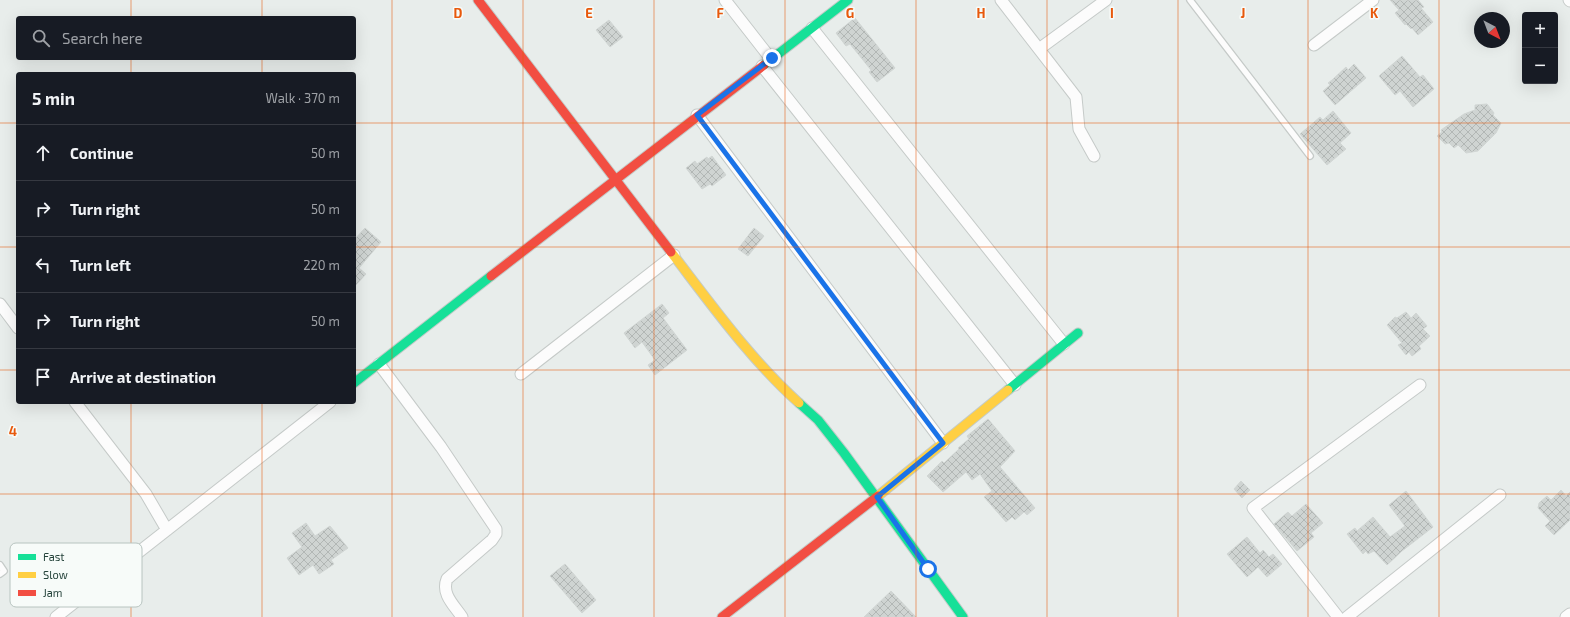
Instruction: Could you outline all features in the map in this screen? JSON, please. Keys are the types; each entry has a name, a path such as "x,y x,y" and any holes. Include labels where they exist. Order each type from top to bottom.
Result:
{"street":[{"path":"478,0 754,358 776,382 818,420 877,497 963,617"},
{"path":"725,0 772,58"},
{"path":"356,381 697,115 848,0"},
{"path":"1001,0 1076,97 1079,129 1094,156"},
{"path":"1039,49 1106,0"},
{"path":"1314,45 1373,0"},
{"path":"812,28 1064,344"},
{"path":"762,66 1015,385"},
{"path":"697,115 943,443"},
{"path":"521,374 674,255"},
{"path":"0,304 16,325"},
{"path":"722,617 877,497 1078,333"},
{"path":"379,364 441,447 496,529 496,534 492,540 447,579 444,586 446,595 462,617"},
{"path":"1338,617 1253,508 1420,385"},
{"path":"77,404 146,494 167,530"},
{"path":"142,550 327,404"},
{"path":"1347,617 1500,496"},
{"path":"56,617 69,607"},
{"path":"1566,617 1570,614"}],"lane":[{"path":"1190,0 1310,156"},
{"path":"0,566 4,571 0,574"}],"building":[{"path":"1390,0 1418,0 1424,7 1421,8 1433,22 1418,35 1412,28 1411,29 1406,24 1405,25 1395,13 1399,10"},
{"path":"855,18 895,68 877,82 869,72 871,70 850,44 846,46 836,33"},
{"path":"609,20 623,37 610,47 596,30"},
{"path":"1402,56 1420,77 1423,75 1434,89 1413,107 1400,91 1395,95 1379,76"},
{"path":"1354,64 1366,78 1335,105 1323,91 1330,85 1328,83 1346,67 1348,70"},
{"path":"1487,104 1494,113 1493,115 1501,123 1496,133 1478,151 1466,153 1458,145 1454,148 1449,143 1445,144 1437,136 1442,132 1441,130 1464,114 1475,110 1475,105"},
{"path":"1333,111 1351,133 1340,143 1346,149 1327,165 1300,134 1320,117 1323,120"},
{"path":"712,156 726,175 712,186 710,184 702,189 686,168 695,161 697,164 707,157 708,159"},
{"path":"365,228 381,242 359,268 366,274 356,285 356,238"},
{"path":"754,228 764,236 748,256 738,249"},
{"path":"662,304 669,313 663,318 687,350 655,375 648,365 655,360 642,342 635,348 624,333"},
{"path":"1406,312 1411,318 1416,313 1427,326 1423,329 1430,336 1419,346 1421,349 1412,356 1409,352 1406,355 1398,345 1402,343 1387,325 1395,317 1397,318"},
{"path":"988,419 1015,451 1000,467 1035,508 1027,515 1024,512 1015,520 1012,517 1006,522 984,497 992,491 980,474 972,480 966,472 943,492 927,476 942,461 944,463 959,449 958,448 969,439 967,436"},
{"path":"1241,481 1250,490 1242,498 1234,489"},
{"path":"1561,490 1566,496 1570,492 1570,520 1554,535 1545,526 1550,521 1538,508 1539,503 1547,496 1551,500"},
{"path":"1406,491 1433,527 1402,551 1387,565 1374,551 1368,554 1366,551 1363,554 1347,534 1355,528 1357,531 1373,517 1390,537 1405,526 1389,505"},
{"path":"1306,504 1323,523 1311,533 1314,537 1297,551 1274,524 1288,512 1292,516"},
{"path":"306,523 315,536 330,526 348,548 331,560 334,564 319,574 313,565 299,575 287,558 302,547 292,533"},
{"path":"1247,537 1260,553 1263,550 1269,557 1273,554 1282,564 1267,577 1258,567 1247,577 1227,554"},
{"path":"565,564 596,600 582,613 550,576"},
{"path":"891,591 916,617 864,617"}],"traffic: fast":[{"path":"764,65 848,0"},
{"path":"356,381 491,276"},
{"path":"1008,390 1078,333"},
{"path":"799,403 818,420 844,453 963,617"}],"traffic: slow":[{"path":"671,252 748,350 799,403"},
{"path":"878,496 1008,390"}],"traffic: jam":[{"path":"478,0 671,252"},
{"path":"491,276 764,65"},
{"path":"722,617 878,496"}],"route":[{"path":"772,58 697,115 943,443 877,497 928,569"}]}
